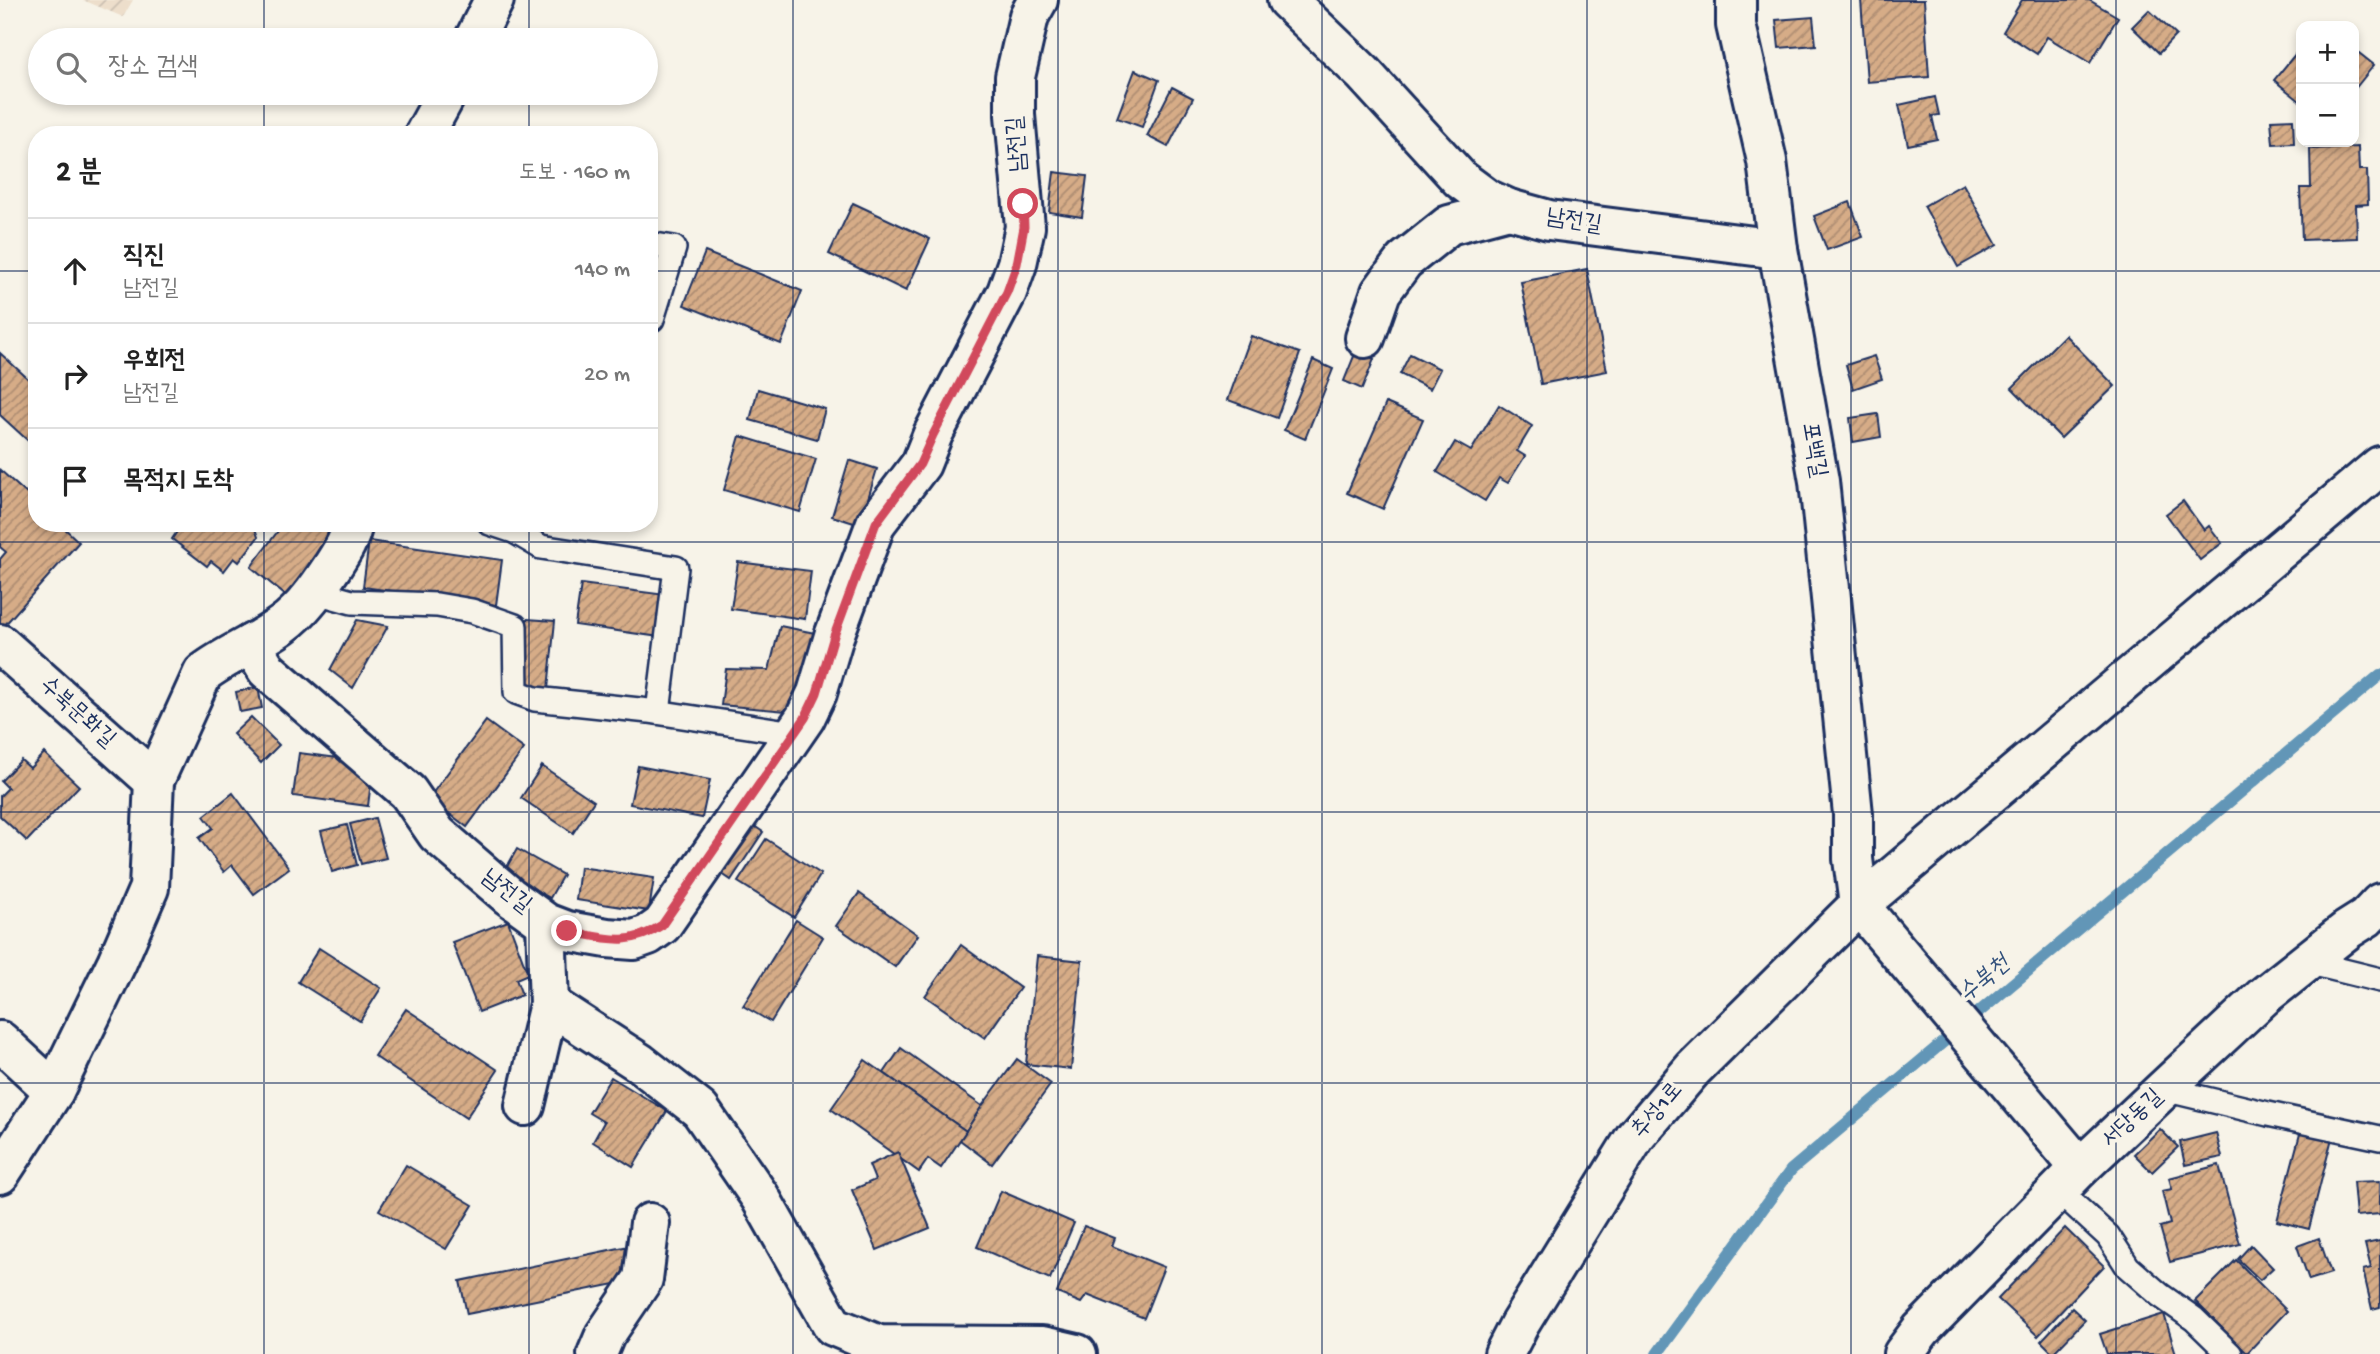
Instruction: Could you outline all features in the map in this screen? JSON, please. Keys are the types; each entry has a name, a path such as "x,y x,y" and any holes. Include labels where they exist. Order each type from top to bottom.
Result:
{"street":[{"path":"480,28 494,0"},
{"name":"남전길","path":"251,643 267,670 408,792 437,834 509,896 546,923 567,931 634,940 648,935 662,925 794,733 817,693 834,636 876,523 920,464 1007,292 1017,264 1024,227 1015,115 1015,77 1029,16 1038,0"},
{"name":"남전길","path":"1287,0 1363,73 1460,179 1487,199 1509,209 1549,220 1778,249"},
{"name":"포백길","path":"1736,0 1736,25 1767,162 1778,249 1819,481 1853,814 1853,859 1869,917"},
{"path":"429,126 440,105"},
{"path":"1365,338 1381,292 1404,261 1449,225 1509,209"},
{"path":"2069,1179 1869,917 2380,466"},
{"path":"0,1174 54,1091 117,962 149,888 153,781 203,673 217,662 284,624 316,593 345,545 350,532"},
{"name":"수북문화길","path":"0,644 153,781"},
{"name":"서당동길","path":"1903,1354 1921,1330 2069,1179 2164,1089 2264,996 2347,930 2375,913"},
{"name":"추성1로","path":"1504,1354 1519,1325 1635,1137 1693,1069 1869,917"},
{"path":"524,1106 549,1004 546,923"},
{"path":"549,1004 640,1063 700,1110 760,1197 832,1326 879,1345 1042,1346 1077,1354"},
{"path":"0,1041 54,1091"},
{"path":"597,1354 606,1335 643,1279 650,1223"}],"lane":[{"path":"658,245 674,248 658,300"},
{"path":"516,532 541,547 676,568 658,712"},
{"path":"316,593 352,602 437,605 472,611 515,626 516,692 535,699 658,712 794,733"},
{"path":"2307,961 2380,980"},
{"path":"2164,1089 2380,1138"},
{"path":"2069,1179 2128,1267 2160,1295 2194,1319 2230,1354"}],"shaded area":[{"path":"83,0 133,0 123,17"}],"building":[{"path":"1861,0 1924,0 1929,77 1867,82"},
{"path":"2022,0 2089,0 2118,17 2090,63 2047,37 2037,54 2003,32"},
{"path":"2149,10 2176,35 2159,53 2132,27"},
{"path":"1813,17 1816,45 1779,48 1776,20"},
{"path":"2296,53 2296,98 2274,80"},
{"path":"2359,53 2374,65 2359,84"},
{"path":"1135,70 1159,80 1142,127 1117,118"},
{"path":"1172,87 1193,98 1168,147 1147,136"},
{"path":"1935,97 1939,115 1932,116 1937,139 1908,145 1899,105"},
{"path":"2293,119 2294,143 2273,144 2271,120"},
{"path":"2358,147 2359,170 2367,170 2368,204 2356,205 2357,238 2302,240 2300,188 2311,188 2310,149"},
{"path":"1054,172 1087,176 1082,217 1049,212"},
{"path":"1963,184 1997,245 1958,267 1924,206"},
{"path":"1850,202 1863,237 1827,250 1814,216"},
{"path":"853,203 930,239 906,291 829,254"},
{"path":"705,252 802,291 781,344 684,305"},
{"path":"1587,269 1607,371 1541,384 1521,282"},
{"path":"2065,335 2115,386 2061,438 2012,388"},
{"path":"1251,336 1300,353 1277,418 1228,400"},
{"path":"1356,351 1374,359 1362,389 1344,381"},
{"path":"0,353 28,379 28,441 0,415"},
{"path":"1410,354 1440,369 1430,389 1400,374"},
{"path":"1874,356 1882,379 1853,389 1846,365"},
{"path":"1313,360 1333,369 1305,439 1284,430"},
{"path":"758,389 825,409 817,439 750,420"},
{"path":"1386,403 1423,419 1383,509 1347,493"},
{"path":"1499,405 1532,426 1517,451 1525,456 1508,483 1499,478 1485,501 1437,472 1455,442 1471,451"},
{"path":"1878,414 1881,437 1853,442 1850,418"},
{"path":"740,436 816,459 800,512 724,490"},
{"path":"849,460 877,469 860,525 832,516"},
{"path":"0,470 28,495 28,532 68,532 79,542 3,627 0,624 0,559 6,552 0,547"},
{"path":"2183,501 2204,530 2209,526 2222,543 2200,560 2166,514"},
{"path":"177,532 256,532 258,537 239,562 234,558 224,571 211,561 207,566 172,539"},
{"path":"277,532 333,532 286,596 251,567"},
{"path":"369,541 502,560 496,605 363,587"},
{"path":"738,562 811,571 805,619 731,609"},
{"path":"581,584 666,595 660,637 575,625"},
{"path":"527,619 555,621 548,689 521,687"},
{"path":"357,620 388,626 353,688 330,670"},
{"path":"780,626 820,634 796,712 721,705 726,669 769,670"},
{"path":"258,687 262,708 240,712 236,692"},
{"path":"251,717 279,745 261,763 233,734"},
{"path":"486,721 524,749 467,827 429,798"},
{"path":"44,753 79,786 27,841 0,816 0,796 8,788 1,781 21,760 30,768"},
{"path":"299,753 361,761 372,773 368,806 293,796"},
{"path":"542,766 594,801 573,833 521,798"},
{"path":"638,766 710,780 702,818 630,804"},
{"path":"233,793 289,868 254,894 232,865 224,872 199,838 213,828 204,816"},
{"path":"375,818 386,858 361,864 350,824"},
{"path":"747,821 763,832 731,880 715,869"},
{"path":"347,825 357,865 332,872 321,831"},
{"path":"766,839 821,874 794,917 738,882"},
{"path":"517,849 563,875 550,898 504,872"},
{"path":"580,867 654,878 649,911 576,900"},
{"path":"859,893 918,935 895,967 836,926"},
{"path":"796,920 823,937 771,1022 743,1006"},
{"path":"508,921 528,974 516,979 522,995 479,1012 452,942"},
{"path":"961,945 1020,988 985,1038 925,996"},
{"path":"319,948 381,988 360,1021 298,982"},
{"path":"1037,956 1082,961 1071,1069 1026,1064"},
{"path":"406,1009 498,1070 466,1118 374,1056"},
{"path":"901,1048 982,1106 966,1131 884,1073"},
{"path":"1017,1059 1051,1084 992,1164 960,1140"},
{"path":"865,1060 966,1131 941,1168 928,1159 919,1172 831,1109"},
{"path":"611,1077 667,1111 633,1167 593,1142 604,1122 589,1113"},
{"path":"2160,1129 2178,1147 2152,1172 2134,1154"},
{"path":"2301,1130 2332,1138 2309,1229 2277,1221"},
{"path":"2216,1133 2222,1157 2185,1165 2180,1142"},
{"path":"898,1152 930,1228 877,1250 852,1190 875,1180 869,1165"},
{"path":"406,1165 473,1205 446,1249 379,1210"},
{"path":"2219,1165 2240,1244 2170,1262 2160,1227 2170,1224 2162,1191 2172,1189 2169,1178"},
{"path":"2380,1181 2380,1214 2356,1216 2353,1182"},
{"path":"1001,1191 1074,1223 1050,1279 977,1247"},
{"path":"1084,1226 1115,1238 1112,1246 1164,1267 1144,1318 1087,1295 1081,1303 1057,1293"},
{"path":"2065,1228 2104,1266 2038,1336 1998,1299"},
{"path":"2319,1238 2331,1273 2309,1280 2297,1246"},
{"path":"2380,1241 2380,1307 2372,1309 2363,1270 2371,1268 2365,1244"},
{"path":"2251,1245 2273,1268 2260,1280 2238,1259"},
{"path":"629,1246 635,1280 467,1314 460,1281"},
{"path":"2236,1260 2287,1311 2247,1353 2195,1301"},
{"path":"2072,1308 2085,1320 2053,1353 2041,1341"},
{"path":"2164,1314 2176,1354 2107,1354 2100,1334"}],"waterway":[{"name":"수북천","path":"1657,1354 1791,1170 2380,675"}],"route":[{"path":"567,931 634,940 648,935 662,925 805,718 817,693 834,636 876,523 920,464 1007,292 1017,264 1024,227 1023,204"}]}
